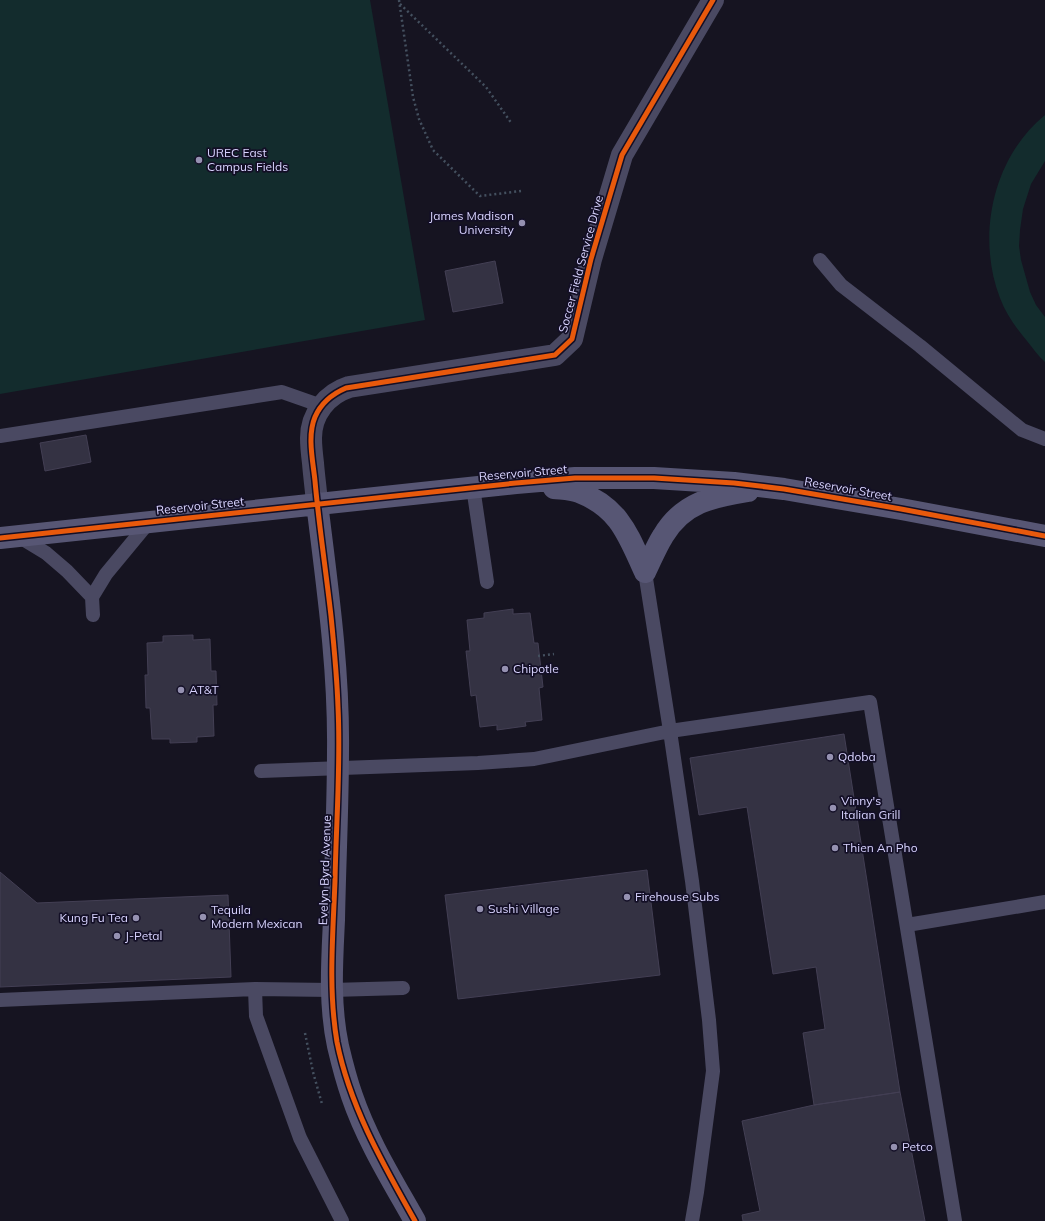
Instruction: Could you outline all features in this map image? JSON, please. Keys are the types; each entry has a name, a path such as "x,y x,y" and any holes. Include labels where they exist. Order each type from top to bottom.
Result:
{"main road":[{"name":"Reservoir Street","path":"9,537 317,503 575,478 654,478 771,487 901,509 1045,536"},
{"path":"516,483 577,491 597,500 614,514 625,528 645,572"},
{"path":"645,572 663,535 674,521 686,510 700,502 727,495 771,487"},
{"name":"Evelyn Byrd Avenue","path":"317,503 335,658 338,708 338,768 332,990 335,1026 344,1070 365,1128 415,1221"}],"street":[{"name":"Soccer Field Service Drive","path":"317,503 311,437 315,417 322,406 337,392 349,387 555,355 572,339 591,259 622,155 710,1"}],"lane":[{"path":"820,260 841,285 920,346 1022,430 1045,439"},
{"path":"0,436 282,392 322,406"},
{"path":"472,487 487,582"},
{"path":"93,615 92,597 106,574 149,522"},
{"path":"9,537 46,553 67,571 92,597"},
{"path":"645,572 692,881 713,1071 692,1221"},
{"path":"260,771 478,763 534,759 670,732 870,702 908,925 955,1221"},
{"path":"908,925 1045,902"},
{"path":"0,1000 255,989 332,990 403,988"},
{"path":"255,989 256,1016 292,1116 305,1150 342,1221"}],"path":[{"path":"399,0 413,97 419,119 433,150 480,196 521,191"},
{"path":"400,4 486,87 512,124"},
{"path":"538,656 554,654"},
{"path":"306,1033 313,1072 322,1104"}],"green space":[{"name":"UREC East Campus Fields","path":"0,0 370,0 425,320 0,394"},
{"path":"1045,115 1045,161 1031,184 1023,209 1019,246 1021,260 1030,292 1036,305 1045,317 1045,362 1019,331 1005,310 1000,298 993,274 990,249 990,224 994,199 1002,175 1013,153 1027,132"}],"building":[{"path":"495,261 503,303 453,312 445,271"},
{"path":"86,435 91,462 45,471 40,443"},
{"name":"Chipotle","path":"513,609 513,614 530,613 534,643 538,643 543,687 539,688 542,720 525,722 526,726 497,730 497,725 480,727 476,695 471,696 466,651 470,651 467,620 484,618 484,613"},
{"name":"AT&T","path":"193,635 193,640 210,639 211,671 216,671 217,705 213,705 214,736 197,737 197,742 170,743 170,739 152,739 150,708 146,708 145,675 148,675 147,643 163,642 163,636"},
{"path":"844,734 900,1092 814,1105 803,1033 825,1029 816,967 773,974 747,807 699,815 690,758"},
{"path":"647,870 660,975 458,999 445,895"},
{"path":"0,872 37,903 228,895 231,977 0,987"},
{"path":"900,1092 925,1221 743,1221 742,1215 760,1211 742,1121 814,1105"}],"cycle path":[{"path":"415,1221 391,1178 359,1112 343,1066 334,1022 332,962 339,772 339,729 331,616 318,515 311,449 311,432 317,412 324,403 336,393 346,388 555,355 572,339 591,259 622,155 713,0"},
{"path":"0,538 575,478 654,478 734,483 784,489 1045,536"}],"place":[{"name":"UREC East Campus Fields","path":"199,160"},
{"name":"James Madison University","path":"522,223"},
{"name":"Chipotle","path":"505,669"},
{"name":"AT&T","path":"181,690"},
{"name":"Qdoba","path":"830,757"},
{"name":"Vinny's Italian Grill","path":"833,808"},
{"name":"Thien An Pho","path":"835,848"},
{"name":"Firehouse Subs","path":"627,897"},
{"name":"Sushi Village","path":"480,909"},
{"name":"Tequila Modern Mexican","path":"203,917"},
{"name":"Kung Fu Tea","path":"136,918"},
{"name":"J-Petal","path":"117,936"},
{"name":"Petco","path":"894,1147"}]}
